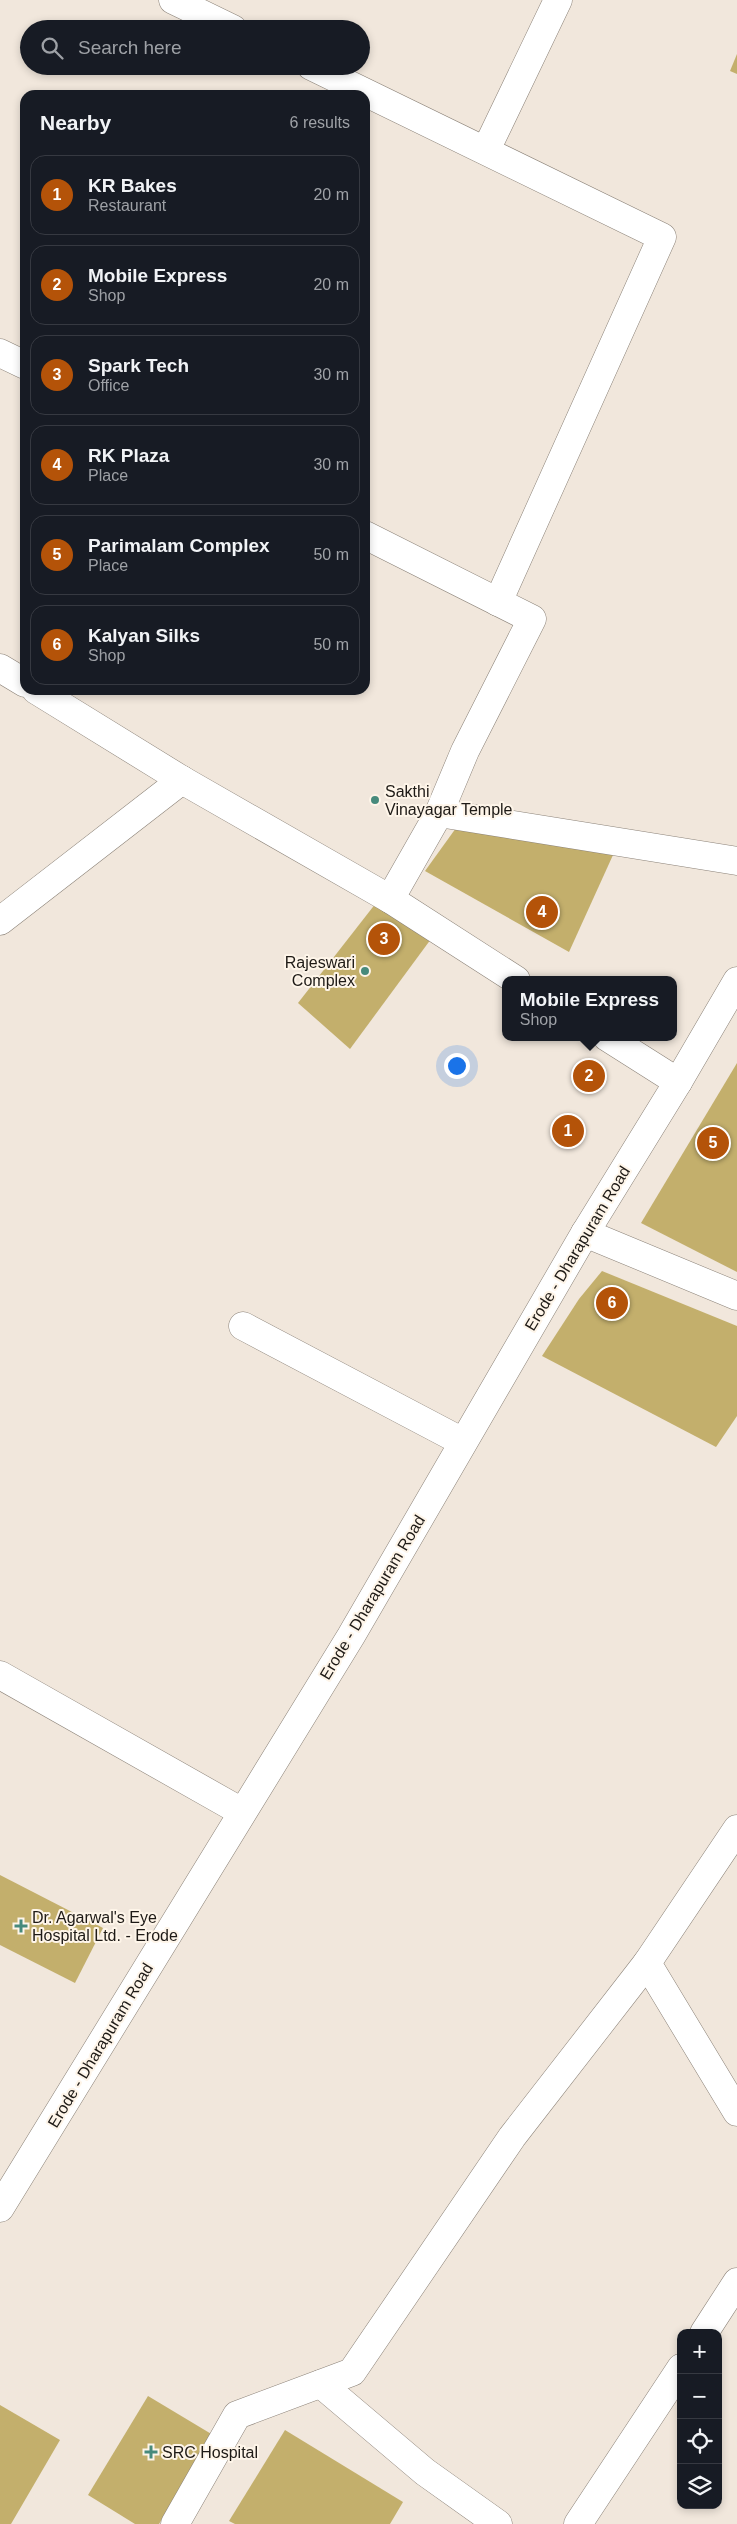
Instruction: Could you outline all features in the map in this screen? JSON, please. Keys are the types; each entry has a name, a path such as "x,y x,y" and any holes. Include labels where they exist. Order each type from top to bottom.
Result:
{"street":[{"path":"173,0 214,20"},
{"path":"486,150 558,0"},
{"path":"330,75 361,90"},
{"path":"370,94 662,236 498,602"},
{"path":"0,353 20,363"},
{"path":"370,538 532,619 466,751 439,813 390,899"},
{"path":"0,668 20,680"},
{"path":"44,695 182,780 390,899 510,976"},
{"path":"0,921 182,780"},
{"path":"439,813 737,861"},
{"name":"Erode - Dharapuram Road","path":"0,2208 350,1636 584,1233 678,1082 737,981"},
{"path":"613,1041 678,1082"},
{"path":"584,1233 737,1296"},
{"path":"243,1326 463,1442"},
{"path":"0,1675 242,1812"},
{"path":"175,2524 237,2415 352,2372 512,2136 647,1963 737,1828"},
{"path":"647,1963 737,2112"},
{"path":"707,2329 737,2282"},
{"path":"578,2524 677,2374"},
{"path":"321,2384 425,2472 498,2524"}],"building":[{"path":"737,54 737,74 730,71"},
{"path":"456,828 613,855 569,952 425,871"},
{"name":"Rajeswari Complex","path":"376,903 431,939 350,1049 298,1003"},
{"path":"737,1063 737,1272 641,1223"},
{"path":"602,1271 737,1326 737,1416 716,1447 542,1356 579,1299"},
{"path":"0,1875 103,1928 75,1983 0,1945"},
{"path":"148,2396 213,2435 159,2524 135,2524 88,2495"},
{"path":"0,2405 60,2440 11,2524 0,2524"},
{"path":"285,2430 403,2502 390,2524 235,2524 229,2521"}],"place":[{"name":"Sakthi Vinayagar Temple","path":"375,800"},
{"name":"RK Plaza","path":"542,912"},
{"name":"Spark Tech","path":"384,939"},
{"name":"Rajeswari Complex","path":"365,971"},
{"name":"Mobile Express","path":"589,1076"},
{"name":"KR Bakes","path":"568,1131"},
{"name":"Parimalam Complex","path":"713,1143"},
{"name":"Kalyan Silks","path":"612,1303"},
{"name":"Dr. Agarwal's Eye Hospital Ltd. - Erode","path":"21,1926"},
{"name":"SRC Hospital","path":"151,2452"}]}
